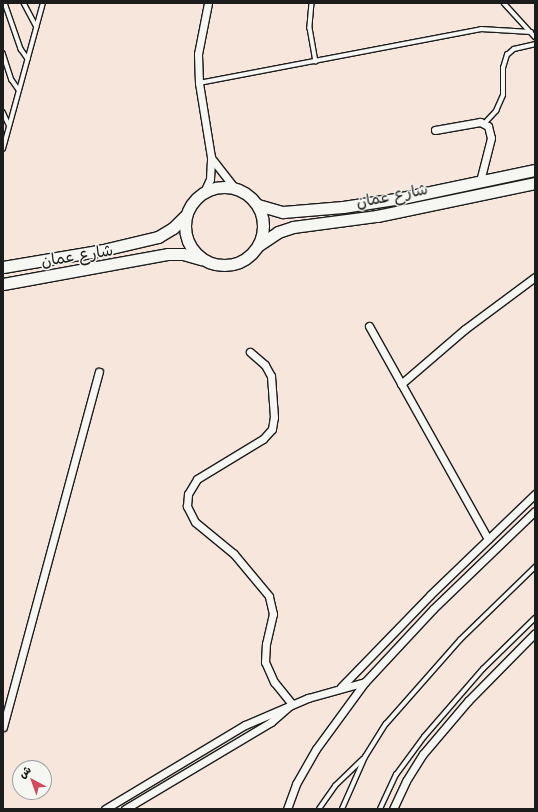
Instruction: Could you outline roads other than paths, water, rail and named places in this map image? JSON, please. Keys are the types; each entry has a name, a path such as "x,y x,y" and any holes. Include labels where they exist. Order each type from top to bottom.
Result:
{"main road":[{"name":"شارع عمان","path":"258,204 283,212 335,208 402,198 535,170"},
{"name":"شارع عمان","path":"259,245 278,232 293,227 384,215 535,183"},
{"path":"219,187 235,188 248,194 258,204 264,229 259,245 247,259 234,264 221,265 204,260 188,241 186,216 193,202 204,192 219,187"},
{"name":"شارع عمان","path":"3,267 103,250 158,237 174,228 186,216"},
{"name":"شارع عمان","path":"3,284 168,254 190,255 204,260"}],"street":[{"path":"204,192 210,179 211,157 199,83 199,44 208,3"},
{"path":"435,130 484,124 491,134 480,181"},
{"path":"211,157 221,174 235,188"},
{"path":"401,384 465,329 535,277"},
{"path":"369,326 488,539"},
{"path":"250,352 265,365 271,376 274,416 272,429 263,439 197,479 188,494 187,506 199,526 234,554 270,596 273,614 266,644 265,662 274,682 292,704"},
{"path":"3,727 99,372"},
{"path":"341,687 488,539 535,494"},
{"path":"287,809 296,784 316,749 365,682 432,610 535,511"},
{"path":"393,809 423,754 468,701 535,633"},
{"path":"105,809 215,742 292,704 341,687 365,682"},
{"path":"126,809 271,722 292,704"}],"lane":[{"path":"5,3 21,49 28,59"},
{"path":"24,3 36,26"},
{"path":"3,149 43,3"},
{"path":"312,3 310,28 316,61"},
{"path":"504,3 535,37"},
{"path":"199,83 481,29 531,32"},
{"path":"484,124 496,111 503,95 503,68 507,56 514,49 535,44"},
{"path":"3,53 12,80 19,90"},
{"path":"3,112 10,125"},
{"path":"342,809 365,757 386,724 434,667 535,567"},
{"path":"380,809 404,764 432,727 483,669 535,618"},
{"path":"319,809 340,781 365,757"}]}
